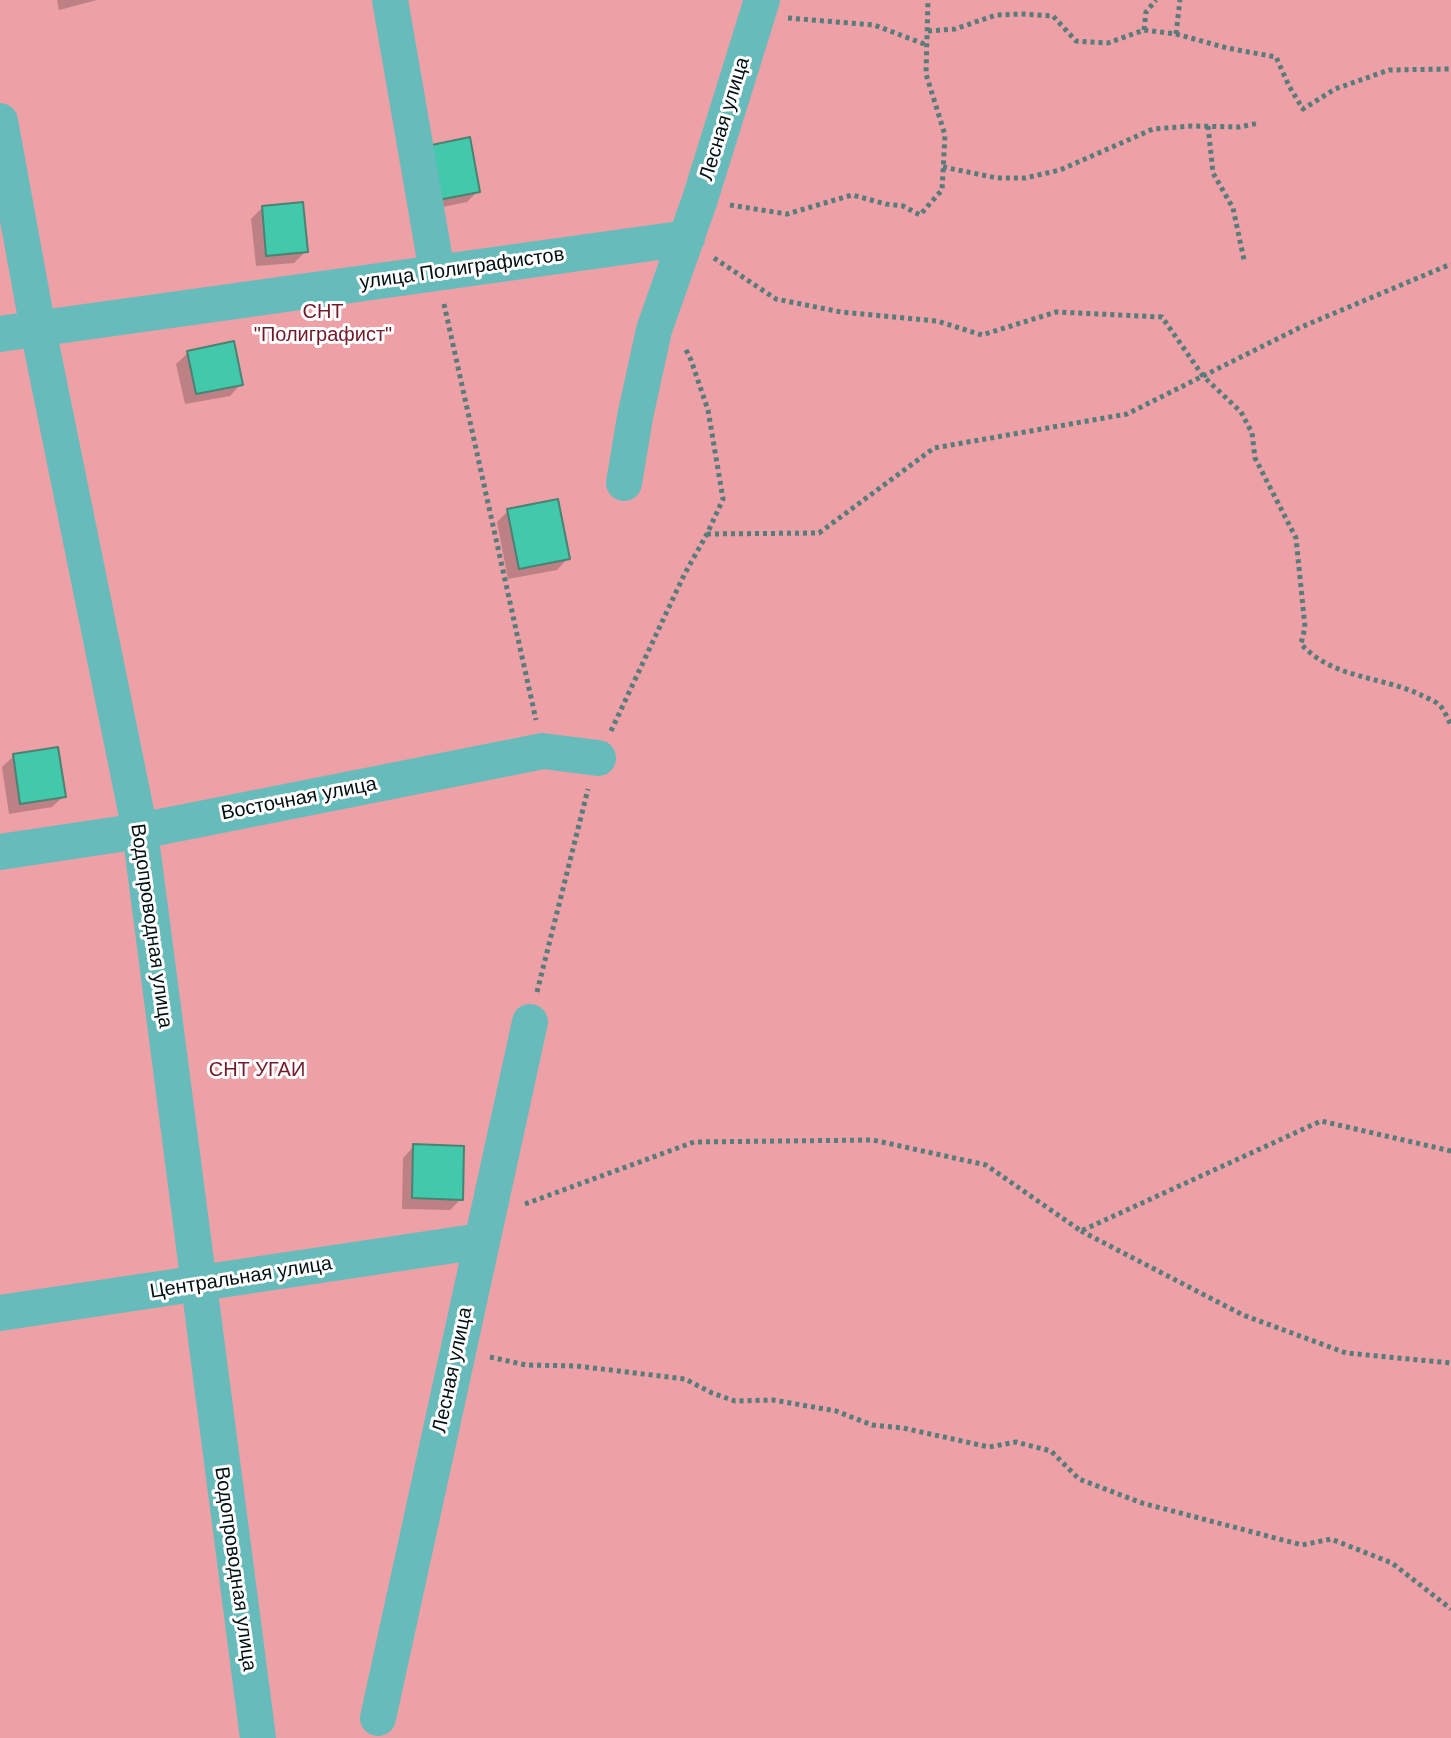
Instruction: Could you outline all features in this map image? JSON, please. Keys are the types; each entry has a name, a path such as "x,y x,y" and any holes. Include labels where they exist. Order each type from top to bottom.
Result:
{"street":[{"path":"390,0 437,272"},
{"name":"Лесная улица","path":"624,483 654,330 700,199 760,9"},
{"name":"Водопроводная улица","path":"0,121 38,329 140,831 258,1738"},
{"name":"улица Полиграфистов","path":"0,334 687,238"},
{"name":"Восточная улица","path":"0,852 140,831 543,751 598,758"},
{"name":"Лесная улица","path":"378,1718 530,1022"},
{"name":"Центральная улица","path":"0,1313 198,1285 485,1225"}],"path":[{"path":"700,199 787,214 852,195 903,206 920,215 942,190 945,135 926,74 928,0"},
{"path":"1144,30 1146,12 1156,0"},
{"path":"1176,34 1180,0"},
{"path":"760,9 785,17 874,25 927,45"},
{"path":"928,31 955,29 996,15 1022,14 1053,16 1076,41 1108,43 1144,30 1176,34 1276,57 1303,109 1335,89 1389,70 1451,69"},
{"path":"943,167 997,178 1025,178 1060,170 1153,129 1239,127 1259,123"},
{"path":"1208,126 1213,173 1233,208 1244,260"},
{"path":"687,238 776,299 841,312 937,321 982,335 1056,312 1162,317 1203,376 1241,412 1252,433 1255,458 1296,538 1305,627 1301,644 1310,654 1340,671 1401,686 1440,704 1451,725"},
{"path":"707,534 819,533 934,448 1127,414 1299,328 1451,264"},
{"path":"437,272 543,751"},
{"path":"530,1022 587,791 598,758 723,499 708,410 691,360 662,310"},
{"path":"1081,1231 1321,1121 1451,1151"},
{"path":"485,1225 515,1207 694,1142 873,1140 986,1165 1081,1231 1243,1315 1346,1353 1451,1363"},
{"path":"457,1353 526,1365 577,1366 685,1379 735,1401 773,1400 836,1411 872,1425 903,1428 989,1447 1016,1442 1040,1448 1051,1451 1079,1479 1142,1503 1302,1545 1331,1539 1392,1563 1451,1609"}],"green space":[{"path":"0,0 1451,0 1451,1738 0,1738"}],"building":[{"path":"470,137 480,192 433,201 422,147"},
{"path":"303,202 308,252 266,256 262,206"},
{"path":"234,341 243,385 196,394 187,351"},
{"path":"558,499 570,559 519,569 507,509"},
{"path":"58,747 66,797 20,804 13,754"},
{"path":"413,1144 464,1146 463,1200 412,1198"}],"park label":[{"name":"СНТ \"Полиграфист\"","path":"323,324"},
{"name":"СНТ УГАИ","path":"257,1070"}]}
